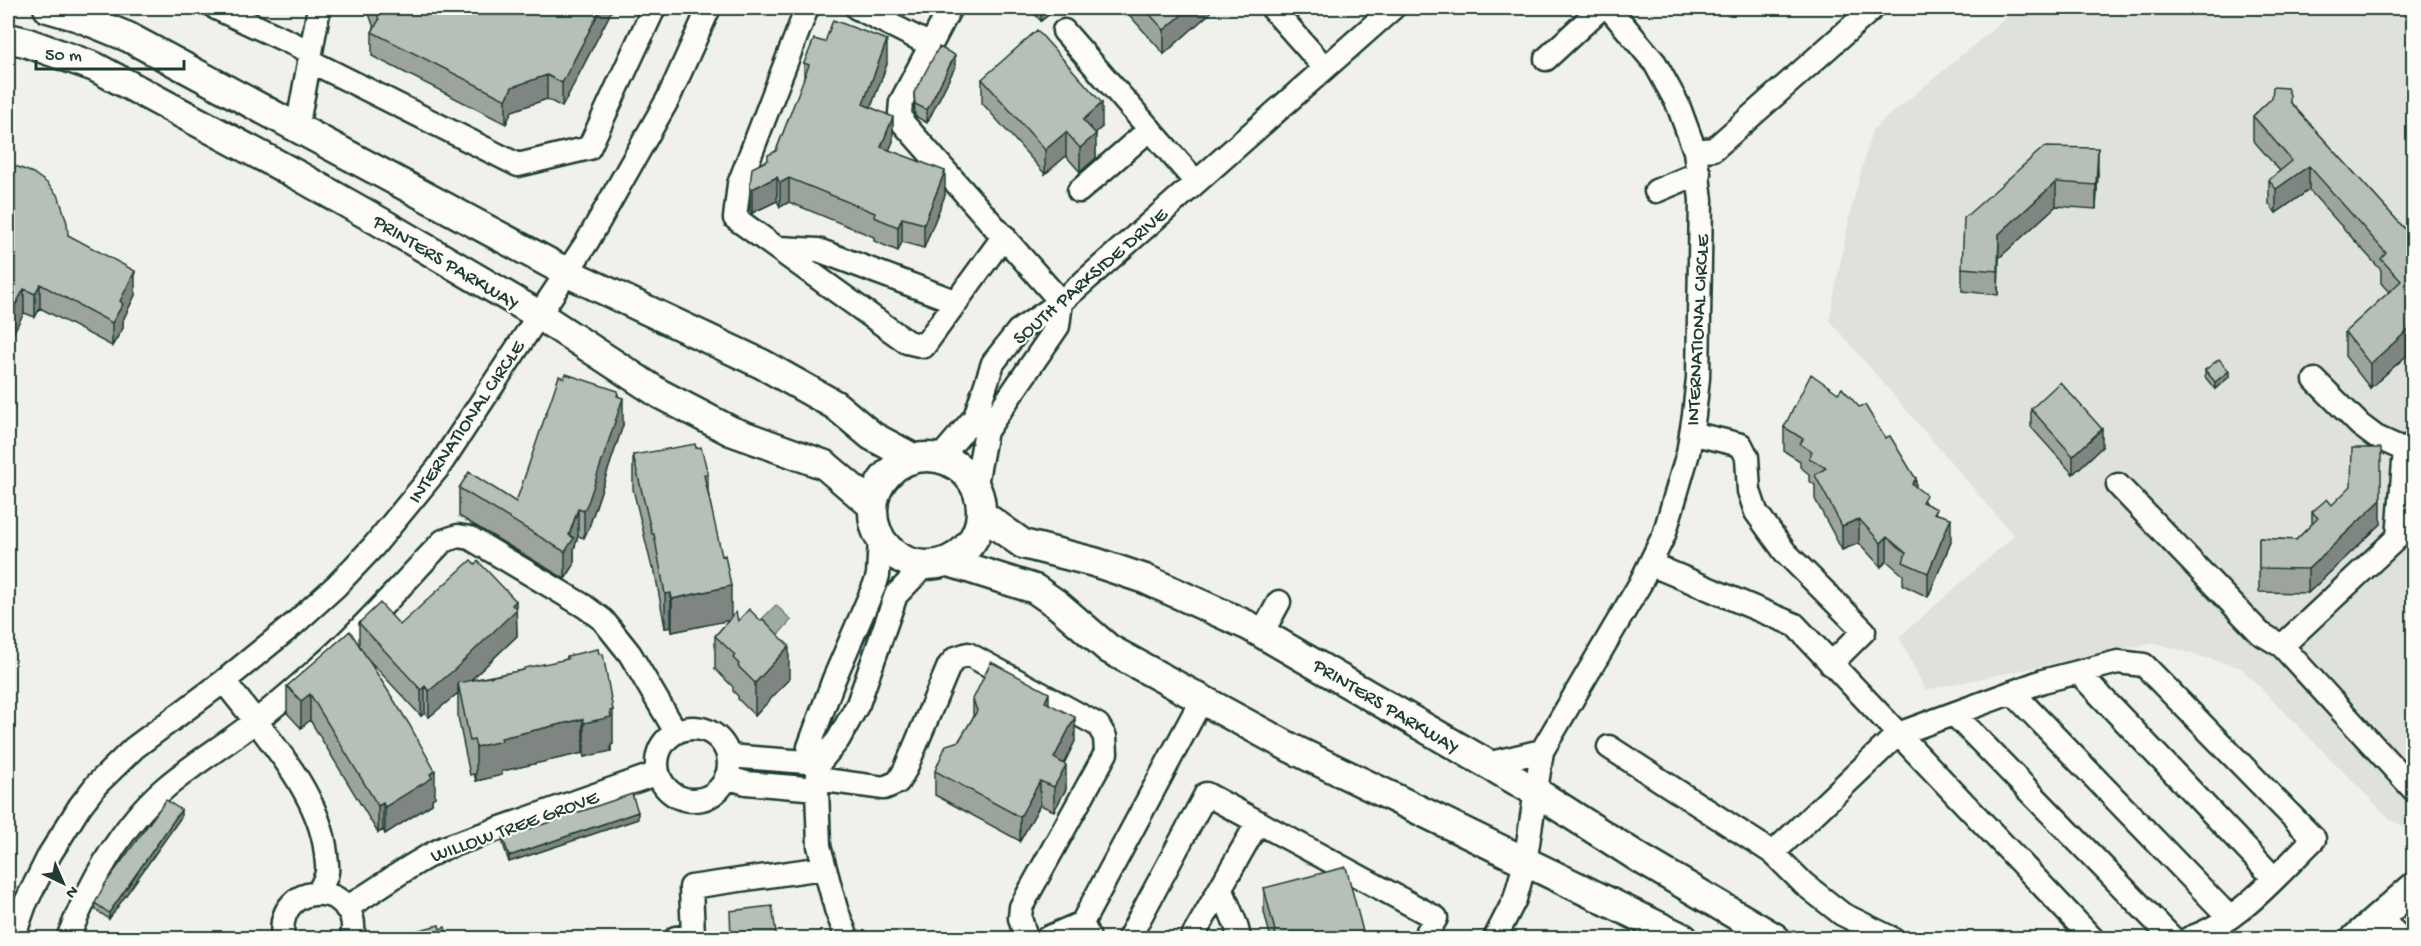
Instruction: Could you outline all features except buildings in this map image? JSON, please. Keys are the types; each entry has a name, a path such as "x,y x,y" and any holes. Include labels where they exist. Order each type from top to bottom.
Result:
{"main road":[{"path":"48,8 79,17 128,37 568,273 762,364 835,405 873,436 964,471 976,484 982,506 979,526 968,547 937,564"},
{"name":"PRINTERS PARKWAY","path":"8,38 95,67 136,88 377,220 539,315 660,394 731,431 825,465 873,506"},
{"name":"SOUTH PARKSIDE DRIVE","path":"873,506 878,489 893,467 926,458"},
{"path":"873,506 872,513 880,539 899,558 937,564 1035,589 1058,605 1109,649 1345,776 1683,939"},
{"name":"PRINTERS PARKWAY","path":"981,514 1023,544 1094,562 1145,579 1262,633 1536,792 1641,859 1775,939"},
{"path":"2356,939 2414,887"}],"street":[{"path":"216,8 518,165 589,148 654,8"},
{"path":"297,129 319,8"},
{"name":"INTERNATIONAL CIRCLE","path":"12,929 50,854 80,806 97,784 134,748 224,681 294,624 336,585 399,516 438,468 568,273 627,174 668,99 709,8"},
{"path":"807,8 739,184 735,218 907,342 924,346 1005,236"},
{"path":"857,8 931,45"},
{"path":"950,8 901,102 900,113 903,123 1061,302 1058,326 986,431 976,484"},
{"path":"1272,8 1325,68"},
{"name":"SOUTH PARKSIDE DRIVE","path":"926,458 975,417 993,363 1018,331 1061,302 1393,8"},
{"path":"1546,59 1602,8"},
{"name":"INTERNATIONAL CIRCLE","path":"1495,939 1515,899 1525,863 1542,751 1640,584 1664,535 1677,494 1691,433 1698,378 1701,200 1695,151 1688,126 1667,83 1640,43 1609,8"},
{"path":"1695,151 1714,149 1873,8"},
{"path":"1064,31 1196,182"},
{"path":"1078,191 1149,129"},
{"path":"1656,191 1699,173"},
{"path":"779,248 818,250 957,302"},
{"path":"2282,646 2398,537 2409,446 2376,437 2360,425 2315,380"},
{"path":"1691,433 1742,446 1747,457 1749,491 1756,512 1785,552 1864,631 1831,664"},
{"path":"2118,485 2260,633 2282,646 2414,790"},
{"path":"68,939 78,911 92,884 126,832 164,788 255,722 330,658 443,541 458,536 470,538 584,606 603,620 630,654 676,732"},
{"path":"847,939 823,868 819,846 818,777 809,747 834,679 876,582 880,539"},
{"path":"818,777 858,704 896,594 937,564"},
{"path":"1650,564 1795,625 2092,939"},
{"path":"1262,633 1279,602"},
{"path":"727,767 746,783 818,777 884,788 898,782 950,666 956,658 968,654 1098,724 1105,737 1106,753 1021,907 1020,918 1026,939"},
{"path":"1773,853 1898,734 2043,681 2118,662 2144,665 2314,839 2229,917 2209,932 2190,939"},
{"path":"2078,672 2274,878"},
{"path":"224,681 309,799 319,820 327,871 318,893"},
{"path":"2012,692 2229,917"},
{"path":"1047,939 1086,931 1202,699"},
{"path":"1954,714 2172,939"},
{"path":"689,728 702,728 716,735 723,744 727,767 719,788 711,795 699,800 684,799 676,796 663,785 658,773 657,761 664,742 676,732 689,728"},
{"path":"1609,747 1773,853 1804,884 1842,914 1891,939"},
{"path":"1487,764 1542,751"},
{"name":"WILLOW TREE GROVE","path":"346,908 418,860 444,848 658,773"},
{"path":"1129,939 1206,794 1436,918 1424,939"},
{"path":"1192,939 1258,822"},
{"path":"676,939 693,936 691,886 823,868"},
{"path":"1221,888 1236,925 1239,939"},
{"path":"283,939 282,927 290,907 298,899 318,893 339,900 346,908 352,918 352,939"},
{"path":"2379,918 2401,939"}],"shaded area":[{"path":"2018,8 2413,8 2413,832 2390,819 2241,668 2155,643 1925,690 1899,637 2014,536 1829,320 1849,218 1872,130"},
{"path":"776,605 791,620 770,644 753,628"}]}
